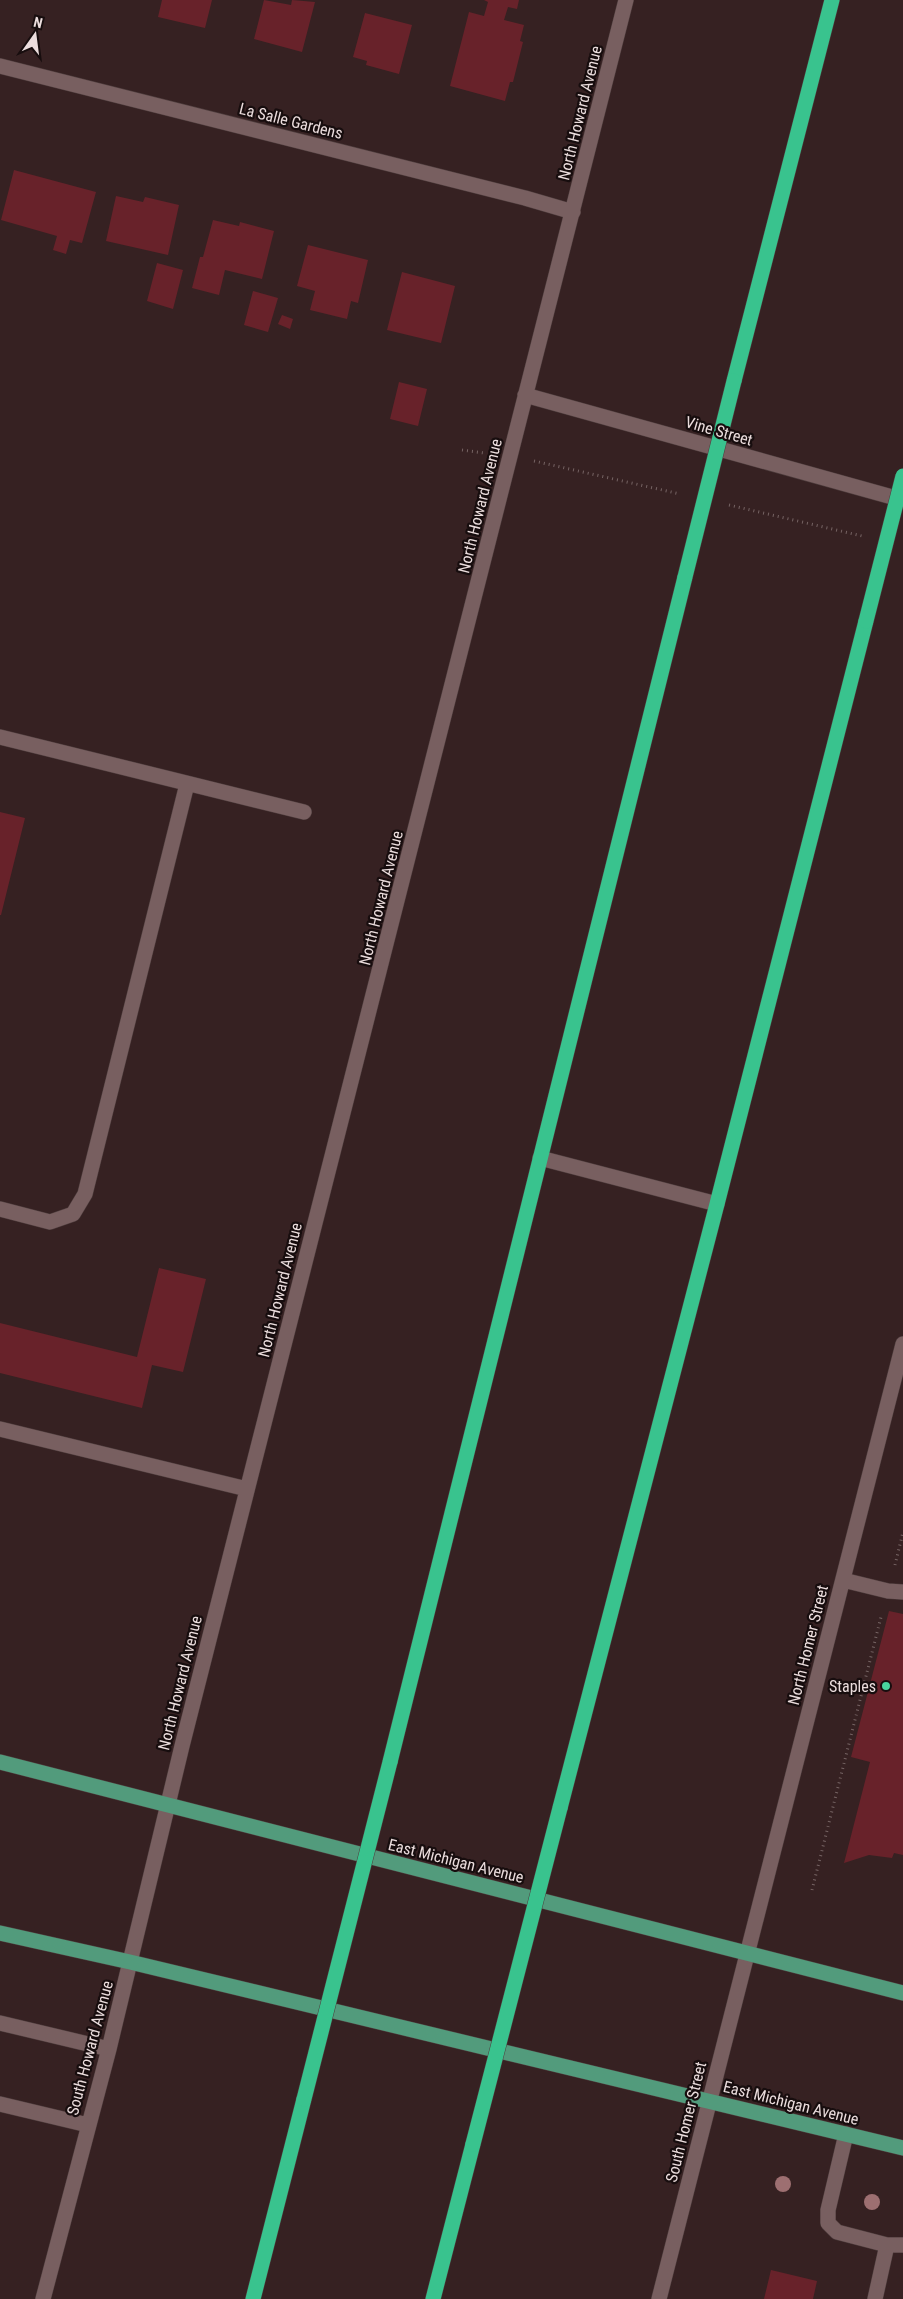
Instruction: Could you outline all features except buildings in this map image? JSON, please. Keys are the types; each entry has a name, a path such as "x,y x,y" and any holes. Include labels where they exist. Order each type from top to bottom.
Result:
{"highway":[{"path":"253,2299 390,1762 734,380 832,0"},
{"path":"433,2299 717,1204 903,476"}],"main road":[{"name":"East Michigan Avenue","path":"0,1762 903,1993"},
{"name":"East Michigan Avenue","path":"0,1933 130,1962 710,2100 903,2148"}],"street":[{"name":"North Howard Avenue","path":"168,1805 626,0"},
{"name":"La Salle Gardens","path":"0,66 515,195 573,212"},
{"name":"Vine Street","path":"525,395 903,500"},
{"path":"0,737 304,812"},
{"path":"0,1210 50,1222 74,1214 85,1194 187,784"},
{"path":"540,1158 717,1204"},
{"name":"North Homer Street","path":"748,1954 903,1344"},
{"path":"0,1429 248,1490"},
{"path":"843,1580 896,1592"},
{"name":"South Howard Avenue","path":"43,2299 109,2049 168,1805"},
{"name":"South Homer Street","path":"659,2299 748,1954"},
{"path":"0,2023 109,2049"},
{"path":"0,2104 88,2126"},
{"path":"846,2134 828,2210 828,2223 836,2232 887,2245 903,2245"},
{"path":"875,2299 887,2245"}],"path":[{"path":"812,1890 896,1592 903,1532"}],"place":[{"name":"Staples","path":"886,1686"}]}
